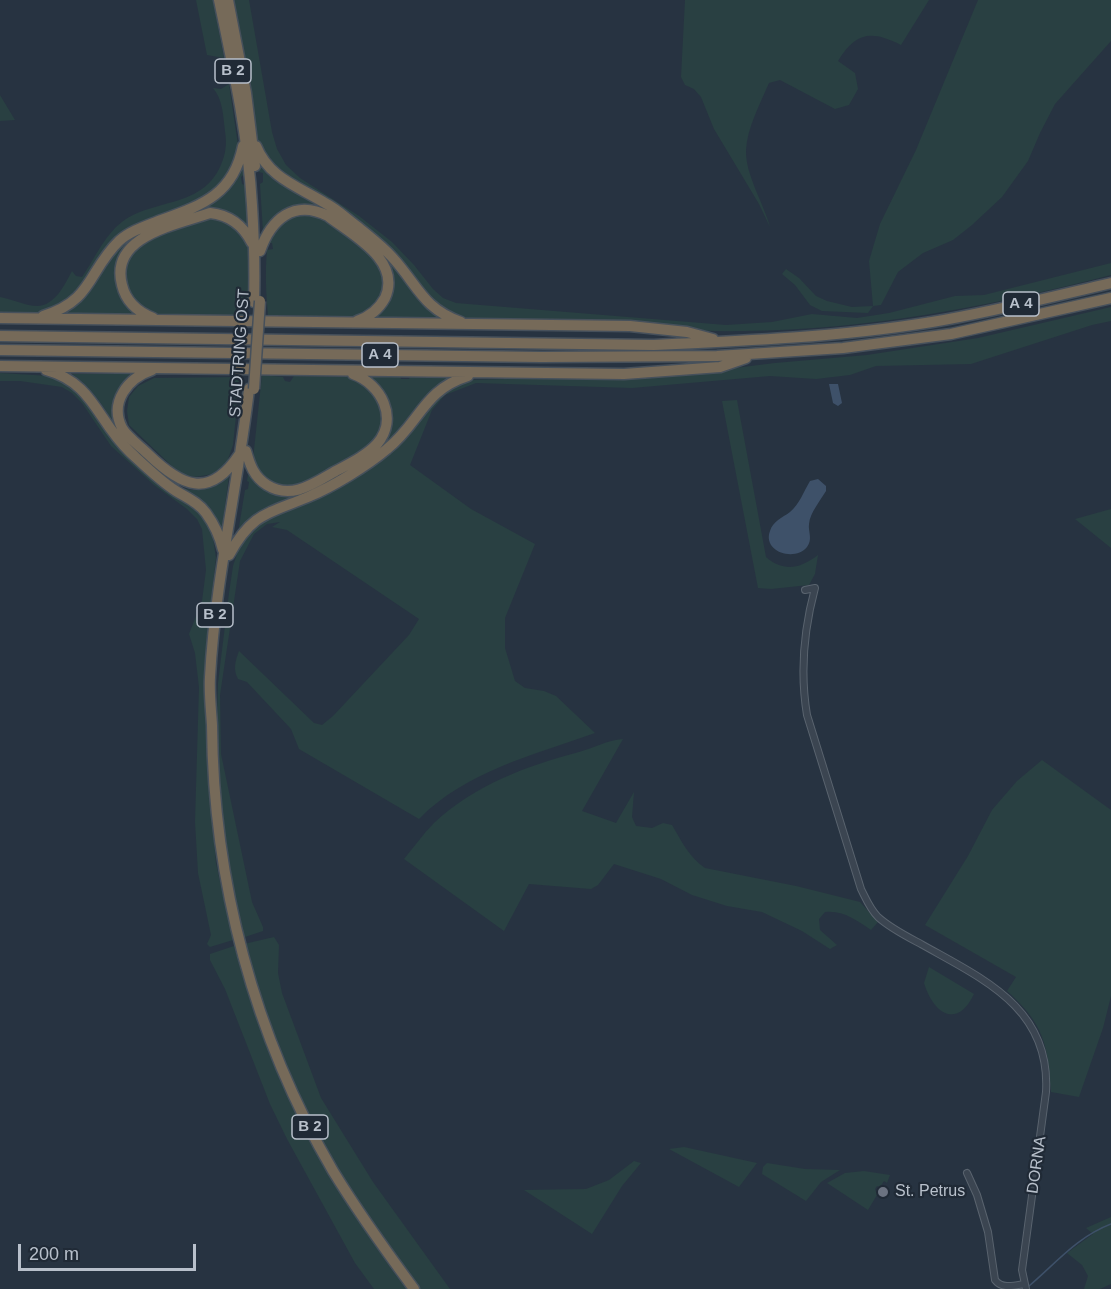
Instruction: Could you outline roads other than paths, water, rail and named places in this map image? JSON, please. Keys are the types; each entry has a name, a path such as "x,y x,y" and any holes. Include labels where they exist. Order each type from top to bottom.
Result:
{"highway":[{"name":"STADTRING OST","path":"219,0 248,139"},
{"name":"STADTRING OST","path":"228,0 248,139 257,250 257,302 252,389 243,452"},
{"path":"36,319 75,301 119,241 130,233 198,207 221,191 235,171 248,139"},
{"path":"248,139 270,170 285,183 326,203 382,248 433,308 470,325"},
{"path":"159,320 137,309 123,292 121,267 128,251 139,240 210,213 221,214 240,225 257,250 270,228 277,221 296,211 319,212 362,242 385,267 388,278 387,292 379,307 372,314 349,323"},
{"name":"A 4","path":"0,336 653,345 724,342 829,335 931,322 1111,283"},
{"name":"A 4","path":"0,350 541,357 760,354 843,348 951,334 1111,298"},
{"path":"0,318 630,326 687,332 724,342"},
{"path":"0,366 624,374 720,367 760,354"},
{"path":"34,366 55,372 77,384 86,393 110,430 128,450 160,479 192,499 205,511 226,554 259,517 310,496 373,460 401,436 423,405 441,388 460,378 479,373"},
{"path":"156,368 142,373 125,387 118,407 123,429 164,470 182,481 204,483 224,474 243,452 260,481 275,490 288,493 312,484 366,454 383,435 386,408 382,396 363,377 345,371"},
{"name":"B 2","path":"243,452 226,554 212,708 214,788 226,880 238,936 257,1003 284,1072 328,1161 373,1232 414,1289"}],"street":[{"name":"DORNA","path":"805,590 815,588 809,609 804,646 803,689 807,715 861,889 872,909 887,924 990,984 1011,1000 1028,1020 1041,1046 1046,1063 1046,1092 1024,1251 1022,1270 1025,1287 1004,1287 995,1280 988,1232 977,1194 967,1173"}],"water":[{"path":"829,384 838,384 842,403 838,406 833,403"},
{"path":"818,479 826,486 826,491 810,520 809,544 795,554 775,549 769,538 771,528 796,506 810,481"}],"waterway":[{"path":"1029,1286 1077,1243 1111,1224"}],"place":[{"name":"St. Petrus","path":"883,1192"}]}
